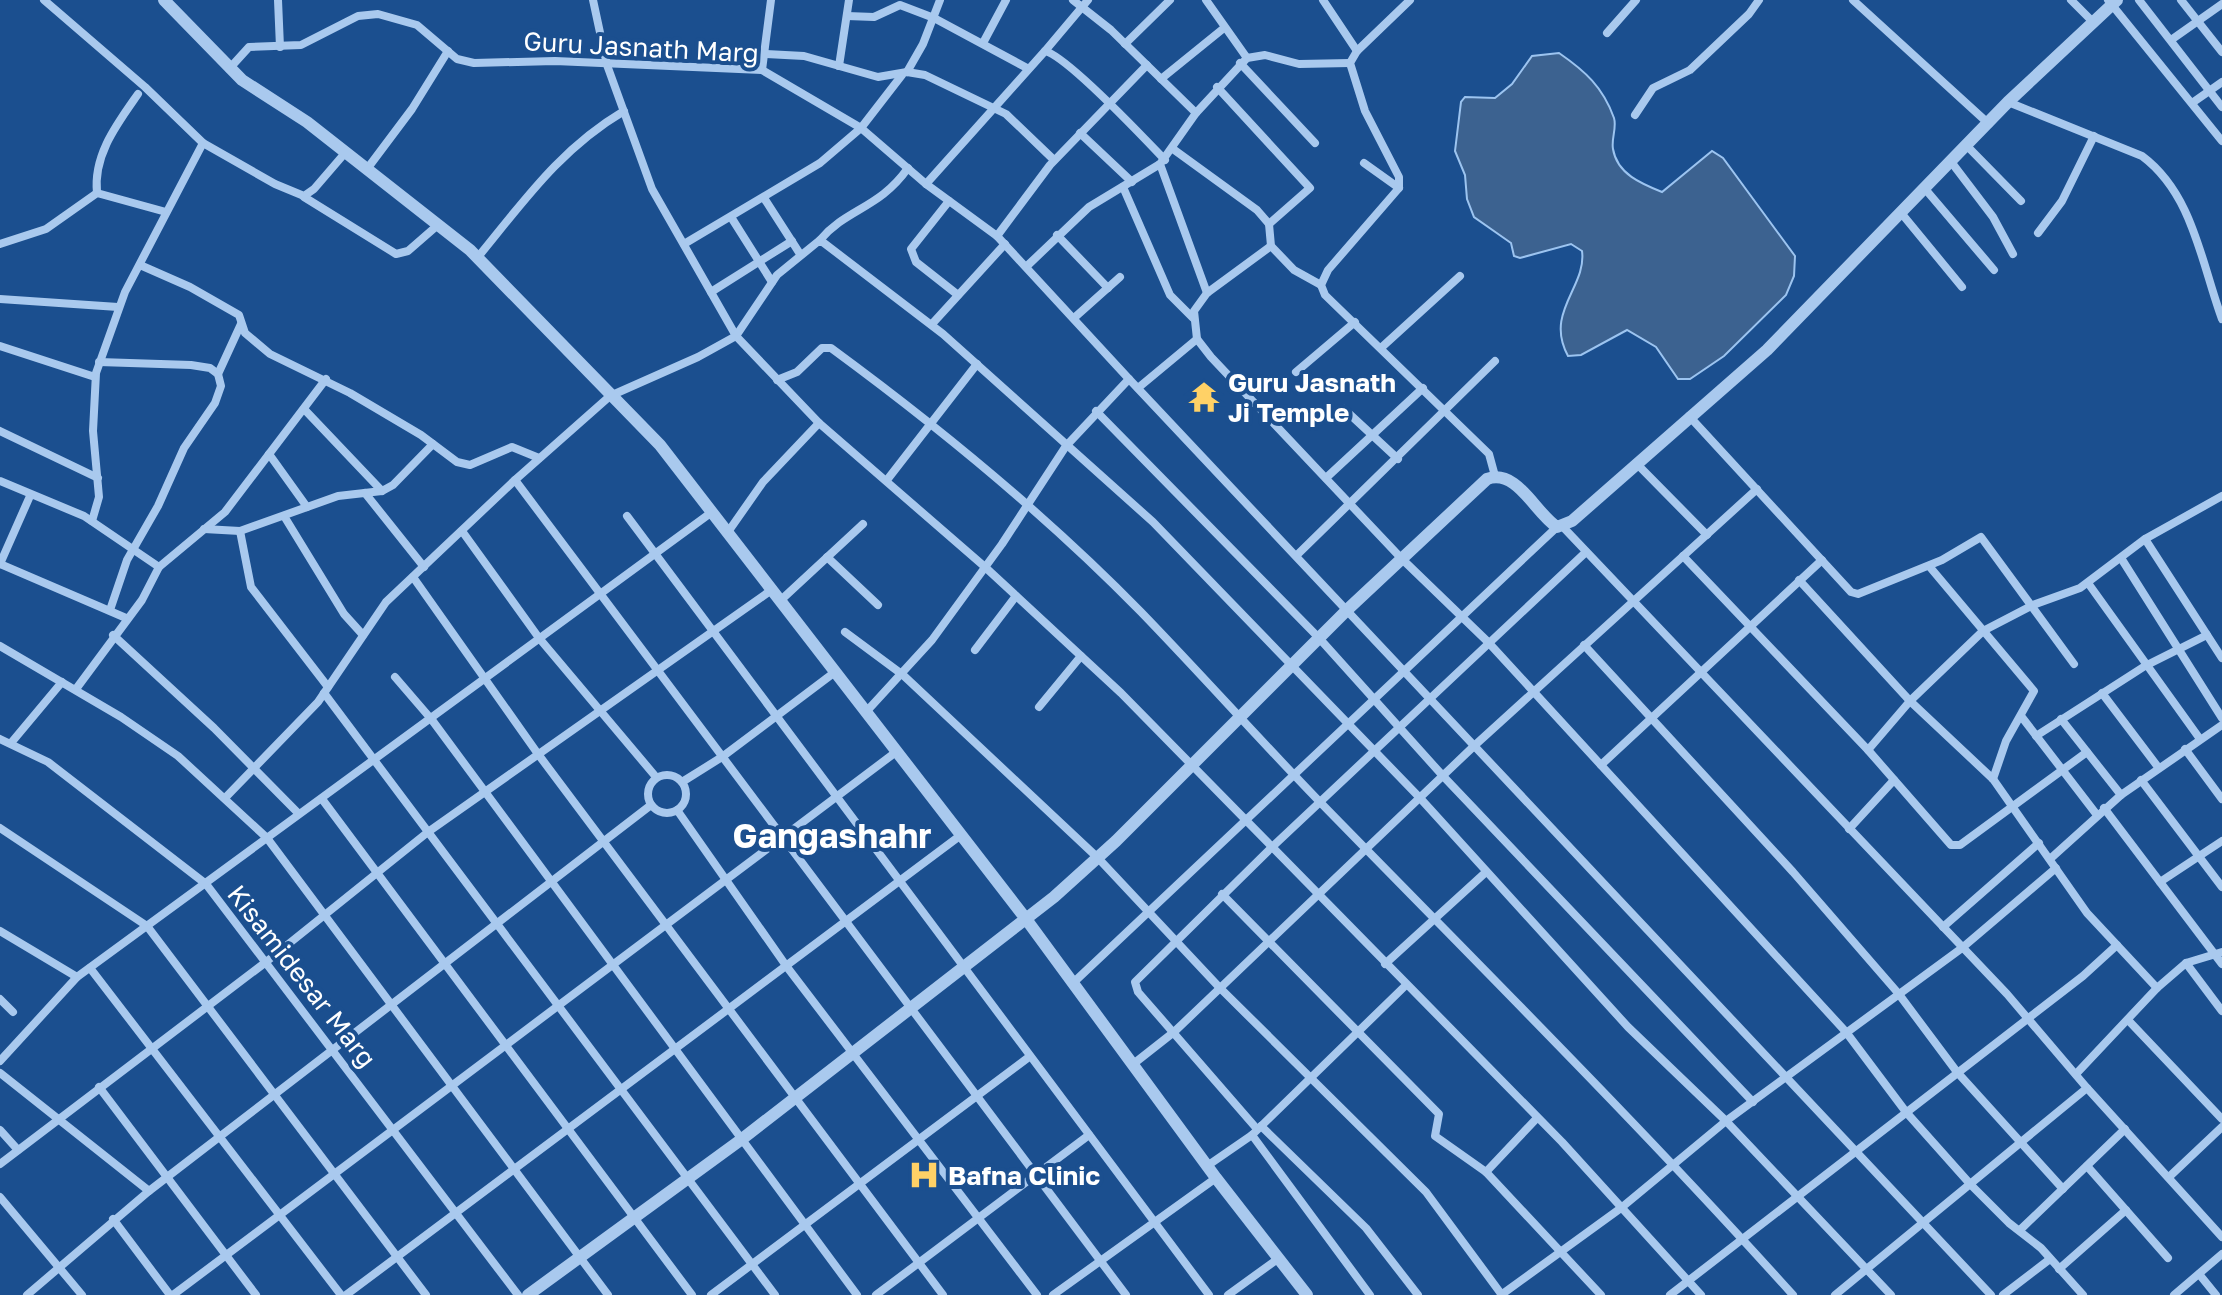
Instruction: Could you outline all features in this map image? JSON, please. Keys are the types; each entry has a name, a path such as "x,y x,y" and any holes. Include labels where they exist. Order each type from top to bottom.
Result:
{"street":[{"path":"44,0 145,87 203,143 275,184 304,196 399,255 440,224"},
{"path":"164,0 229,69 440,224 478,257 669,455 1026,919 1207,1166 1307,1295"},
{"path":"278,0 280,47"},
{"path":"593,0 607,65 652,189 736,336 819,423 985,567 1081,656 1537,1118 1701,1295"},
{"path":"762,70 771,0"},
{"path":"839,66 849,0"},
{"path":"684,244 820,163 861,128 905,73 940,0"},
{"path":"983,43 1006,0"},
{"path":"1073,0 1085,4 1196,113"},
{"path":"1125,44 1170,0"},
{"path":"1206,0 1243,60 1315,143"},
{"path":"1323,0 1357,51"},
{"path":"1321,285 1328,270 1399,188 1399,177 1365,111 1350,63 1357,51 1410,0"},
{"path":"1607,33 1636,0"},
{"path":"1635,115 1653,88 1690,70 1749,14 1759,0"},
{"path":"1853,0 1989,124"},
{"path":"2071,0 2093,22"},
{"path":"2139,0 2222,107"},
{"path":"2181,0 2222,52"},
{"path":"1073,983 1461,617 1560,527 1767,350 1968,147 2008,102 2112,1 2222,141"},
{"path":"926,184 1085,4"},
{"path":"2171,40 2222,4"},
{"path":"847,16 874,17 900,5 934,18 1027,68"},
{"name":"Guru Jasnath Marg","path":"229,69 249,47 301,45 358,16 378,14 417,25 457,59 474,63 555,61 762,70 861,128 926,184 997,236 1027,266 1129,379 1991,1295"},
{"path":"1161,79 1224,28"},
{"path":"367,169 412,109 448,51"},
{"path":"1045,51 1058,58 1162,162 1207,293"},
{"path":"766,54 794,54 886,78 905,73 925,75 994,108 1018,124 1054,160"},
{"path":"1027,266 1090,207 1162,162 1196,113 1243,60 1265,55 1299,64 1350,63"},
{"path":"997,236 1054,160 1147,65"},
{"path":"2192,103 2222,82"},
{"path":"1217,87 1310,188 1269,224"},
{"path":"97,193 96,175 105,147 138,94"},
{"path":"2008,102 2142,156 2173,185 2189,218 2222,319"},
{"path":"478,257 561,157 589,132 624,111"},
{"path":"1080,133 1132,182"},
{"path":"2038,233 2062,201 2094,136"},
{"path":"92,521 99,497 93,431 95,377 99,362 118,307 203,143"},
{"path":"1968,147 2021,201"},
{"path":"1173,149 1257,210 1269,224 1271,246 1294,270 1321,285 1325,295 1489,454 1495,476"},
{"path":"304,196 345,153"},
{"path":"1364,163 1399,188"},
{"path":"1952,163 1993,217 2013,254"},
{"path":"226,797 256,769 326,690 386,602 515,480 610,396 736,336 772,282 800,254 837,223 883,197 908,168"},
{"path":"1123,187 1170,295 1193,318 1197,339 1401,558 1488,642 1846,1032 1906,1112 1971,1185 2050,1259 2083,1295"},
{"path":"1926,190 1994,270"},
{"path":"97,193 166,212"},
{"path":"0,244 46,229 97,193"},
{"path":"764,198 800,254"},
{"path":"949,201 911,249 916,262 958,295"},
{"path":"1902,214 1962,287"},
{"path":"731,217 772,282"},
{"path":"1057,235 1108,288"},
{"path":"820,240 932,324 1153,522 1372,753 1420,798 1628,1027 1726,1121 1891,1295"},
{"path":"711,292 792,241"},
{"path":"932,324 1005,244"},
{"path":"1193,318 1207,293 1271,246"},
{"path":"140,265 190,287 239,315 249,338 270,354 326,379 464,465 512,447 539,458"},
{"path":"1382,347 1460,276"},
{"path":"1074,318 1120,277"},
{"path":"0,299 118,307"},
{"path":"1296,372 1355,322"},
{"path":"110,610 132,550 149,523 187,442 215,403 221,386 218,374 241,324"},
{"path":"1138,388 1197,339"},
{"path":"0,346 95,377"},
{"path":"777,380 797,372 822,348 831,348 932,422 1028,507 1139,610 1319,801 1640,1126 1793,1295"},
{"path":"1297,555 1495,361"},
{"path":"99,362 191,365 210,368 218,374"},
{"path":"887,480 977,364"},
{"path":"76,689 146,593 159,567 225,512 326,379"},
{"path":"866,712 903,675 985,567 1066,446 1129,379"},
{"path":"1326,478 1423,388"},
{"path":"304,409 382,491"},
{"path":"1344,409 1398,459"},
{"path":"1096,411 1319,638 1443,776 1753,1102"},
{"path":"1689,415 1855,594 1929,566 1981,537 2074,664"},
{"path":"728,532 754,493 819,423"},
{"path":"0,431 98,478"},
{"path":"201,529 240,531 338,496 382,491 393,485 433,444"},
{"path":"269,454 307,507"},
{"path":"1636,463 1707,535"},
{"path":"528,1295 742,1139 1026,919 1098,858 1401,558 1479,485 1495,476 1512,481 1701,669 2026,1017 2222,1237"},
{"path":"515,480 1126,1295"},
{"path":"0,481 92,521 159,567"},
{"path":"1132,1065 1174,1032 1474,746 1757,489"},
{"path":"365,493 424,567"},
{"path":"30,496 0,564 126,618"},
{"path":"1868,750 1910,701 1983,631 2033,605 2088,583 2145,539 2222,496"},
{"path":"0,1061 77,977 712,512"},
{"path":"284,516 344,614 363,635"},
{"path":"627,516 840,796 1029,1057 1209,1295"},
{"path":"0,1164 266,962 428,832 713,632 777,594 827,557 863,524"},
{"path":"240,531 251,587 428,832 499,924 557,1008 775,1295"},
{"path":"462,531 539,638 656,777"},
{"path":"2145,539 2221,653"},
{"path":"1370,1295 1257,1130 1138,992 1135,982 1174,940 1319,801 1586,552"},
{"path":"1683,556 1868,750 1946,842 1955,846 2087,752"},
{"path":"827,557 878,605"},
{"path":"2121,558 2222,718"},
{"path":"1601,765 1822,560"},
{"path":"1929,566 2034,691 2006,741 1993,779"},
{"path":"413,577 538,754 943,1295"},
{"path":"1799,580 1910,701 1993,779 2087,913 2157,988"},
{"path":"2088,583 2200,739"},
{"path":"975,650 1016,596"},
{"path":"845,632 903,675 1098,858 1219,987 1426,1192 1502,1295 1621,1208 1726,1121 1962,948 2056,868"},
{"path":"113,635 256,769 298,813"},
{"path":"2036,736 2145,666 2207,635"},
{"path":"1584,645 1793,872 1898,993 1957,1072 2063,1189"},
{"path":"0,646 76,689 178,756 267,838 608,1295"},
{"path":"1039,707 1081,656"},
{"path":"682,782 722,757 835,672"},
{"path":"395,677 486,792 612,967 857,1295"},
{"path":"11,743 62,682"},
{"path":"2102,693 2158,767"},
{"path":"2021,716 2219,954 2222,964"},
{"path":"2061,719 2121,795"},
{"path":"2050,859 2121,795 2222,725"},
{"name":"Kisamidesar Marg","path":"0,739 48,762 206,884 518,1295"},
{"path":"2185,749 2222,799"},
{"path":"113,1219 171,1295 784,840 896,752"},
{"path":"670,775 682,782 686,794 677,810 663,813 651,805 648,790 656,777 670,775"},
{"path":"1849,829 1894,780"},
{"path":"2141,780 2222,887"},
{"path":"322,799 692,1295"},
{"path":"27,1295 167,1176 651,805"},
{"path":"677,810 787,967 855,1052 1037,1295"},
{"path":"0,828 147,926 426,1295"},
{"path":"90,968 154,1046 280,1216 343,1295 731,1010 961,835"},
{"path":"2160,882 2222,841"},
{"path":"1943,927 2039,843"},
{"path":"1385,964 1486,872"},
{"path":"1222,894 1439,1114 1435,1136 1486,1172 1601,1295"},
{"path":"0,931 77,977"},
{"path":"1670,1295 2117,945"},
{"path":"2076,1074 2157,988 2186,963 2219,954"},
{"path":"2186,963 2222,1011"},
{"path":"1207,1166 1257,1130 1405,986"},
{"path":"0,999 13,1012"},
{"path":"2128,1020 2222,1119"},
{"path":"711,1295 1029,1057"},
{"path":"0,1073 149,1191"},
{"path":"99,1087 256,1295"},
{"path":"1835,1295 1868,1271 2087,1088"},
{"path":"1486,1172 1537,1118"},
{"path":"2169,1177 2222,1127"},
{"path":"2020,1230 2125,1129"},
{"path":"0,1130 18,1150"},
{"path":"1257,1130 1375,1238 1418,1295"},
{"path":"876,1295 1089,1135"},
{"path":"2087,1166 2168,1258"},
{"path":"1053,1295 1216,1178"},
{"path":"0,1197 82,1295"},
{"path":"2059,1269 2126,1210"},
{"path":"2174,1295 2222,1254"},
{"path":"1228,1295 1279,1258"},
{"path":"2003,1295 2050,1259"},
{"path":"2199,1274 2216,1295"}],"water":[{"path":"1559,53 1585,73 1610,107 1615,122 1615,158 1625,171 1662,192 1712,151 1723,158 1795,256 1794,276 1786,295 1724,356 1690,379 1678,379 1656,347 1627,330 1581,355 1568,356 1561,326 1563,313 1579,276 1582,251 1571,244 1520,258 1514,256 1511,243 1474,217 1467,199 1465,175 1455,151 1461,102 1465,97 1495,98 1512,84 1532,56"}],"place":[{"name":"Guru Jasnath Ji Temple","path":"1204,397"},
{"name":"Bafna Clinic","path":"924,1175"}],"district":[{"name":"Gangashahr","path":"832,835"}]}
